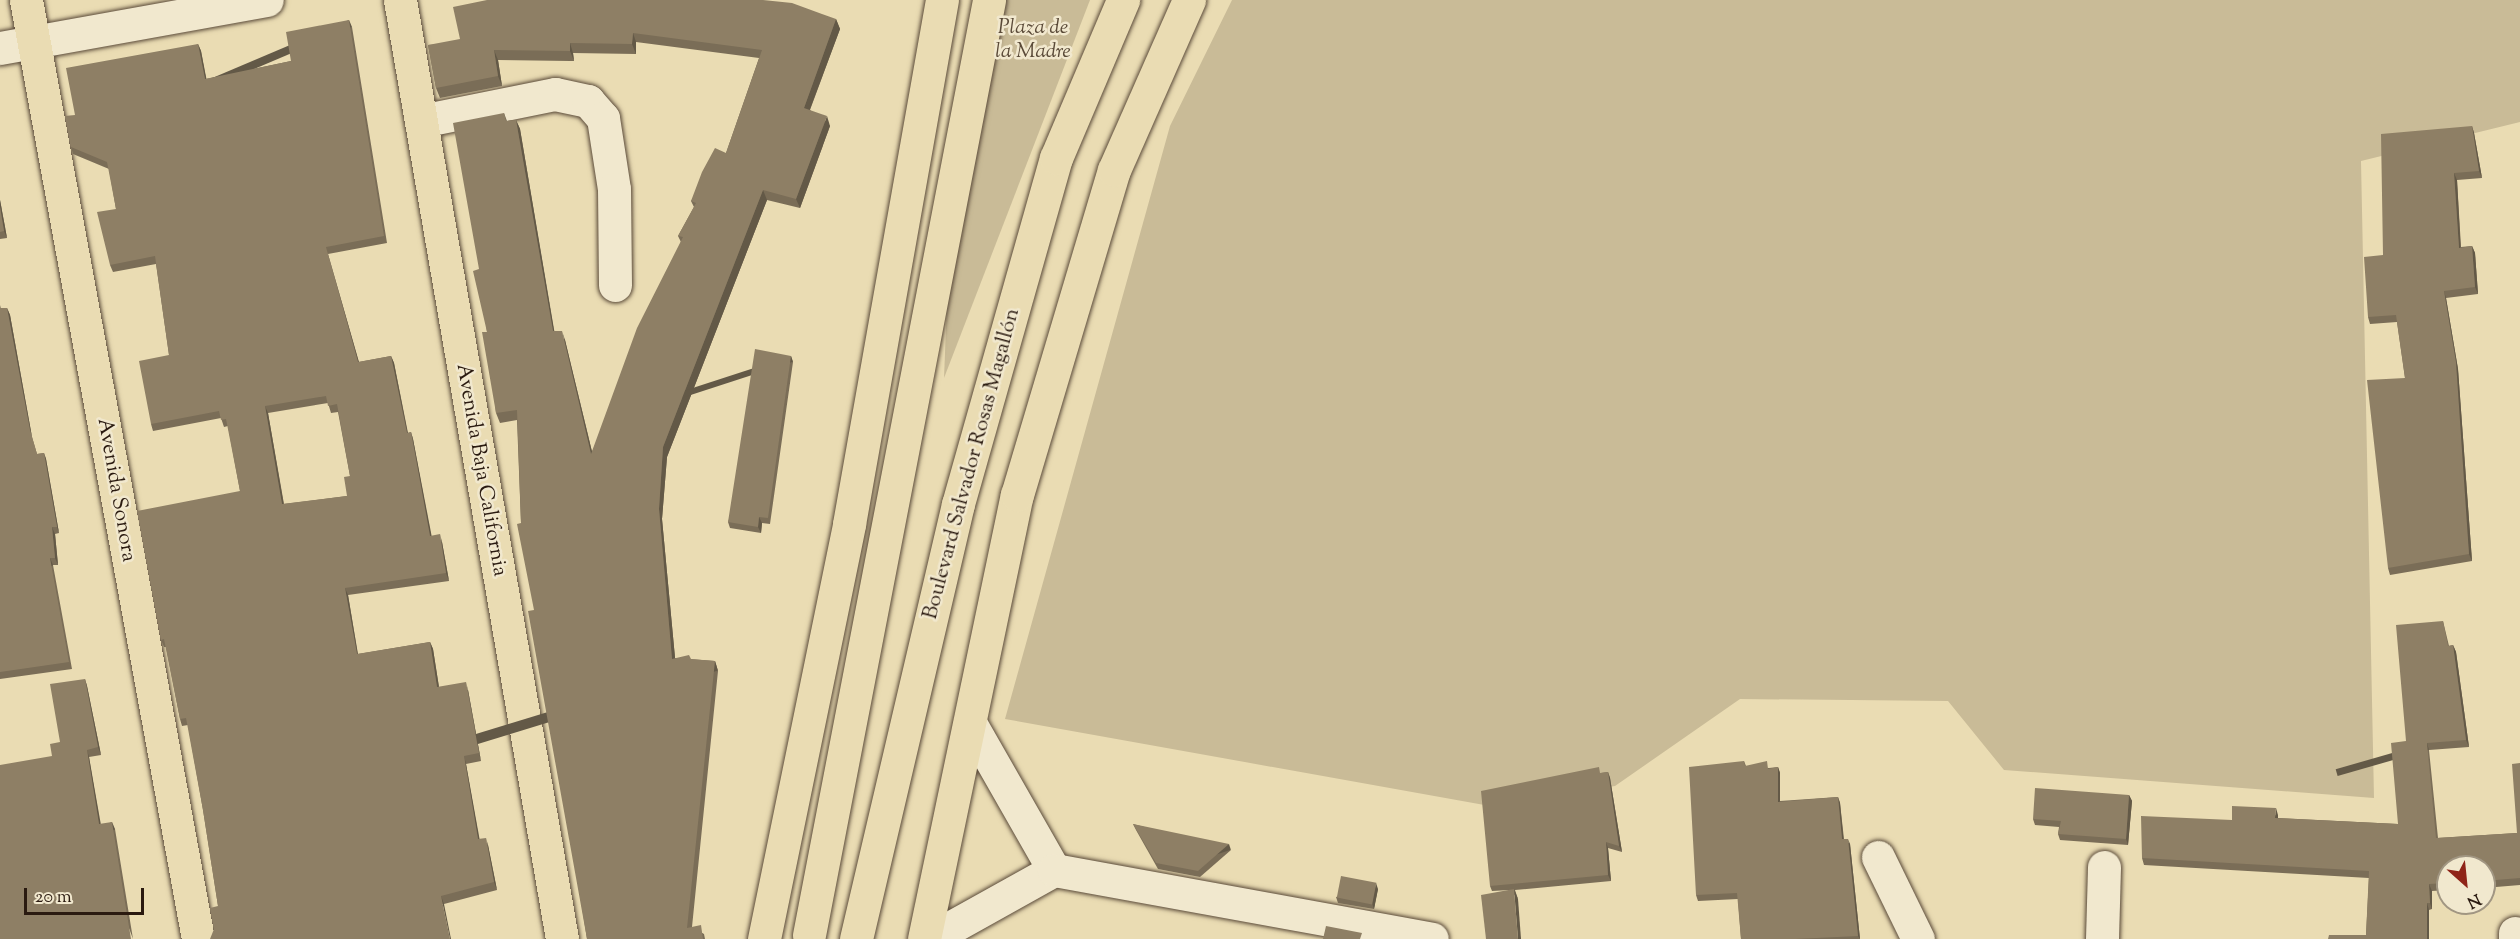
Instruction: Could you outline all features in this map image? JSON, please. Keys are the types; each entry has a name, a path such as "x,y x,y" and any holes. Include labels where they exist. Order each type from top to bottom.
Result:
{"main road":[{"path":"26,0 34,42"},
{"name":"Avenida Baja California","path":"400,0 562,939"},
{"path":"766,937 849,524 942,0"},
{"path":"809,935 989,0"},
{"name":"Boulevard Salvador Rosas Magallón","path":"856,939 958,504 1056,158 1123,0"},
{"path":"924,939 1017,495 1114,170 1189,0"},
{"name":"Avenida Sonora","path":"34,42 198,939"}],"street":[{"path":"0,48 267,0"},
{"path":"421,121 555,94 588,100 603,118 614,189 615,285"},
{"path":"970,723 1054,870"},
{"path":"1878,857 1918,939"},
{"path":"2102,939 2104,867"},
{"path":"930,939 1054,870 1288,926 1432,939"}],"green space":[{"name":"Plaza de la Madre","path":"1001,0 1090,0 944,378 947,303"},
{"path":"1232,0 2520,0 2520,122 2361,161 2374,798 2004,770 1948,701 1740,699 1615,786 1490,806 1005,719 1170,126"}],"building":[{"path":"487,0 763,0 792,3 836,19 804,108 827,116 796,199 763,190 663,447 659,509 672,659 689,655 691,659 715,661 687,928 701,925 703,939 587,939 528,611 534,610 517,524 521,523 517,410 496,413 482,332 487,332 473,271 479,269 453,123 504,113 506,121 516,120 553,331 562,331 591,454 637,328 683,237 678,236 696,203 691,201 702,172 715,148 726,153 762,50 633,33 632,44 570,43 570,51 494,50 498,76 436,88 428,45 460,39 453,7"},
{"path":"349,20 384,236 326,247 358,362 391,356 407,433 411,432 430,536 440,534 446,573 345,588 357,654 430,642 437,687 466,682 479,753 464,756 478,839 486,838 494,882 441,896 450,939 210,939 214,929 210,908 218,906 203,810 186,718 180,719 164,639 161,640 137,511 240,491 226,419 221,420 219,411 151,424 139,361 169,355 155,256 110,265 97,212 116,209 107,162 71,147 65,116 75,115 66,68 198,44 205,79 291,61 286,32","holes":["326,396 328,406 337,404 350,476 344,477 347,496 282,504 265,406"]},
{"path":"2472,126 2479,171 2454,173 2459,248 2472,246 2475,287 2444,291 2456,362 2469,554 2388,568 2367,380 2405,378 2396,315 2368,317 2364,257 2383,255 2381,134"},
{"path":"0,207 4,231 0,232"},
{"path":"0,308 7,308 30,430 37,454 44,453 57,527 52,527 55,558 50,558 69,662 0,672"},
{"path":"755,349 791,356 768,518 759,517 758,527 728,522"},
{"path":"2443,621 2448,646 2453,645 2466,740 2427,743 2436,838 2517,833 2512,764 2520,763 2520,878 2496,880 2496,855 2436,855 2436,884 2429,884 2427,939 2328,939 2329,935 2366,935 2369,871 2142,858 2141,816 2232,820 2232,806 2276,808 2275,818 2398,824 2391,743 2406,741 2396,625"},
{"path":"85,679 98,747 87,750 99,824 112,822 131,939 0,939 0,765 52,756 50,744 60,742 50,684"},
{"path":"1744,761 1745,766 1767,761 1768,769 1778,767 1778,802 1838,797 1842,839 1848,839 1858,936 1741,939 1737,893 1696,895 1689,767"},
{"path":"1599,767 1600,773 1608,772 1619,846 1606,842 1608,875 1490,886 1481,791"},
{"path":"2035,788 2129,795 2126,839 2058,834 2061,821 2033,819"},
{"path":"1133,824 1229,844 1198,871 1156,863"},
{"path":"1341,876 1376,883 1372,904 1337,898"},
{"path":"1514,889 1518,939 1486,939 1481,895"},
{"path":"1326,926 1362,933 1360,939 1323,939"}]}
